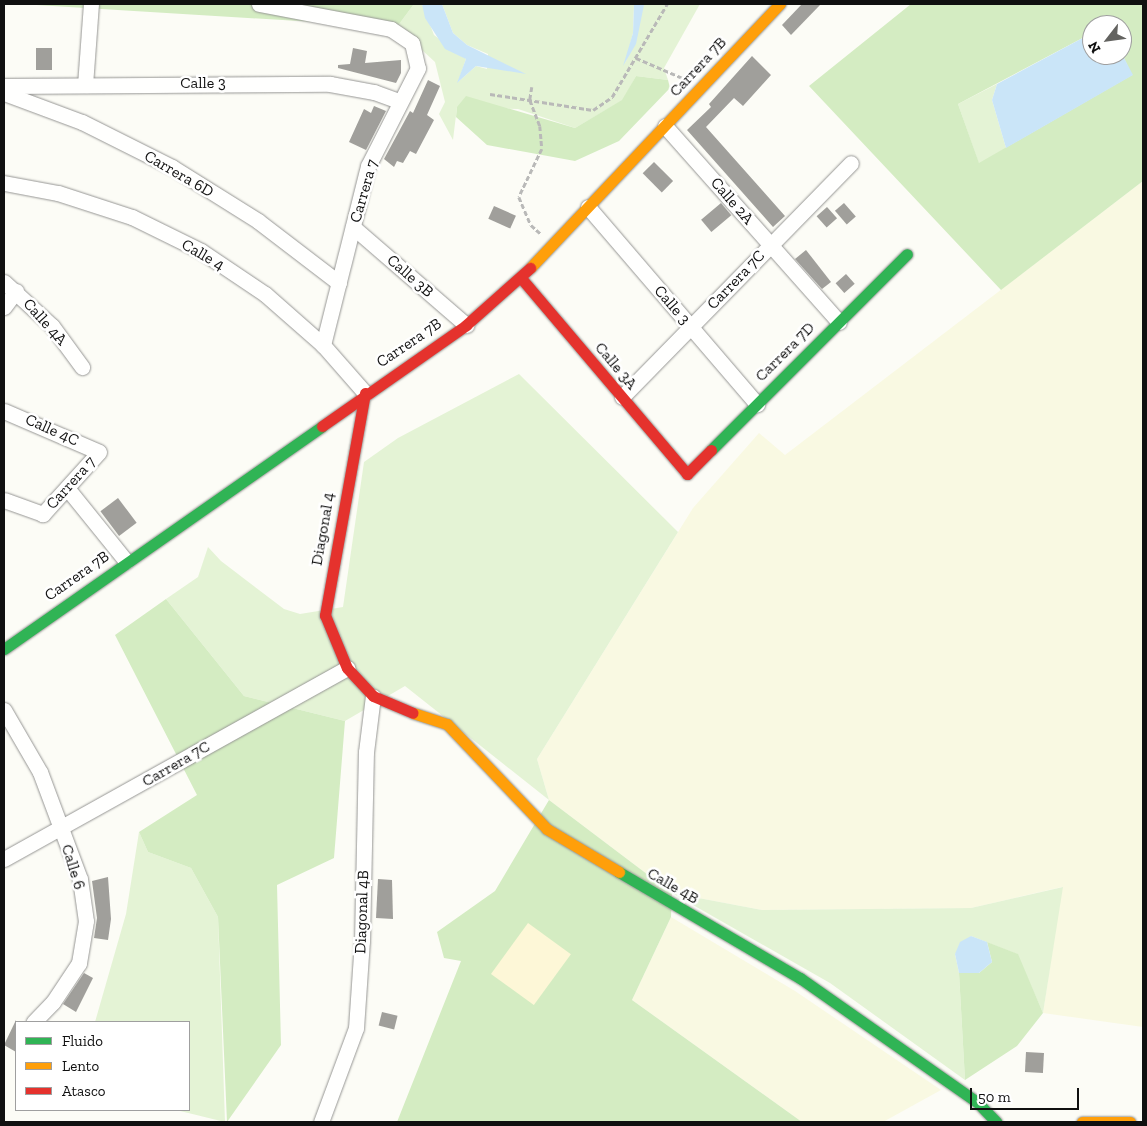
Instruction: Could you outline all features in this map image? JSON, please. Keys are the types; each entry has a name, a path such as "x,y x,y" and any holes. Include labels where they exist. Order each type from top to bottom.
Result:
{"street":[{"path":"85,85 91,4"},
{"name":"Carrera 7","path":"259,4 391,29 412,43 418,68 399,101 368,166 323,345"},
{"name":"Carrera 7B","path":"4,649 365,393 466,325 521,278 780,4"},
{"name":"Calle 3","path":"4,86 330,84 374,92 399,101"},
{"name":"Carrera 6D","path":"4,93 82,122 172,167 258,221 339,282"},
{"name":"Calle 2A","path":"665,126 839,322"},
{"name":"Carrera 7C","path":"622,397 850,163"},
{"name":"Calle 4","path":"4,183 58,193 132,217 201,251 265,294 323,345 365,393"},
{"name":"Calle 3","path":"588,207 757,404"},
{"name":"Calle 3B","path":"353,227 466,325"},
{"name":"Carrera 7D","path":"687,474 907,254"},
{"name":"Calle 3A","path":"521,278 687,474"},
{"path":"4,306 10,286"},
{"name":"Calle 4A","path":"10,286 52,326 82,367"},
{"name":"Diagonal 4","path":"347,668 325,614 365,393"},
{"name":"Calle 4C","path":"4,410 99,452"},
{"name":"Carrera 7","path":"4,500 43,514 99,452"},
{"path":"67,488 126,561"},
{"name":"Carrera 7C","path":"4,859 61,830 347,668"},
{"name":"Calle 4B","path":"347,668 373,696 395,707 448,724 547,829 800,978 977,1102 996,1122"},
{"name":"Diagonal 4B","path":"321,1122 356,1028 362,941 366,752 373,696"},
{"name":"Calle 6","path":"4,710 40,772 80,879 86,921 79,963 53,1002 35,1021"},
{"path":"1082,1122 1130,1122"}],"path":[{"path":"490,94 593,110 612,97 667,4"},
{"path":"636,58 702,86"},
{"path":"532,87 530,100 540,126 542,150 519,197 531,225 553,244"}],"green space":[{"path":"20,4 414,4 397,27"},
{"path":"414,4 422,4 434,35 466,59 458,82 476,66 487,69 488,54 467,45 453,33 442,4 634,4 633,33 625,64 644,4 700,4 664,68 668,80 636,76 623,100 575,128 518,109 457,107 453,140 439,114 445,102 435,62 397,27"},
{"path":"911,4 1143,4 1143,181 1001,290 809,86","holes":["1082,15 1132,15 1132,65 1127,65 1132,75 979,163 958,104 1082,38"]},
{"path":"636,76 668,80 670,88 619,141 575,161 487,145 456,117 457,107 466,96 575,128 622,100"},
{"path":"997,84 992,100 1006,148 979,164 958,104"},
{"path":"1143,181 1143,1027 1043,1013 1062,887 971,908 762,910 672,893 549,800 537,759 693,508 759,433 785,455"},
{"path":"519,374 678,532 537,759 549,800 405,686 345,721 244,696 166,599 198,577 208,547 221,561 284,609 300,614 343,607 364,462 398,438"},
{"path":"166,599 244,696 345,721 334,858 277,885 281,1045 227,1122 218,917 191,868 148,852 139,832 197,795 115,635"},
{"path":"549,800 672,893 671,917 632,1000 802,1122 397,1122 461,961 444,958 437,932 495,891"},
{"path":"139,832 148,852 191,868 218,917 225,1122 180,1111 190,1111 190,1021 95,1021 126,914"},
{"path":"1063,887 1043,1013 1017,954 971,936 955,954 959,973 965,1080 830,983 672,893 762,910 971,908"},
{"path":"671,917 795,991 941,1090 883,1122 802,1122 632,1000"},
{"path":"987,942 1018,954 1043,1013 1017,1046 965,1080 959,973 979,973 992,962"}],"sand":[{"path":"528,923 571,954 534,1005 491,974"}],"water":[{"path":"422,4 442,4 453,33 467,45 526,74 476,66 457,83 466,59 445,49 425,18"},
{"path":"634,4 644,5 636,44 623,66 633,33"},
{"path":"1082,38 1082,65 1128,65 1133,75 1006,148 992,100 997,84"},
{"path":"971,936 987,942 992,962 979,973 959,973 955,954 960,942"}],"building":[{"path":"802,4 821,4 791,35 782,25"},
{"path":"36,48 52,48 52,70 36,70"},
{"path":"353,48 367,51 365,63 401,60 401,73 396,83 338,68 338,65 350,64"},
{"path":"752,56 771,75 743,106 734,98 706,127 785,216 773,227 687,130 711,107 709,104"},
{"path":"428,80 440,86 427,115 434,120 416,154 410,151 403,163 397,161 394,167 384,159 410,111 413,113"},
{"path":"374,106 386,111 366,150 349,142 364,109 371,113"},
{"path":"654,162 673,181 662,192 643,173"},
{"path":"721,203 731,215 711,232 701,220"},
{"path":"844,203 856,217 847,224 835,211"},
{"path":"494,206 516,216 510,229 488,219"},
{"path":"827,207 837,218 827,228 817,216"},
{"path":"806,250 831,282 822,289 795,259"},
{"path":"846,274 855,284 844,293 836,283"},
{"path":"118,498 137,523 119,536 100,511"},
{"path":"108,877 111,919 108,940 94,938 97,918 92,881"},
{"path":"378,879 392,880 393,919 376,918"},
{"path":"84,973 93,978 76,1012 63,1004"},
{"path":"382,1012 398,1016 394,1029 379,1026"},
{"path":"15,1022 15,1051 4,1045"},
{"path":"1026,1052 1044,1053 1043,1073 1025,1072"}],"traffic: fast":[{"path":"711,450 907,254"},
{"path":"4,649 322,426"},
{"path":"619,872 800,978 977,1102 996,1122"}],"traffic: slow":[{"path":"530,268 780,4"},
{"path":"413,713 447,724 547,829 619,872"},
{"path":"1082,1122 1130,1122"}],"traffic: jam":[{"path":"322,426 466,325 530,268"},
{"path":"521,278 687,474 711,450"},
{"path":"365,393 325,615 347,668 373,696 413,713"}]}
